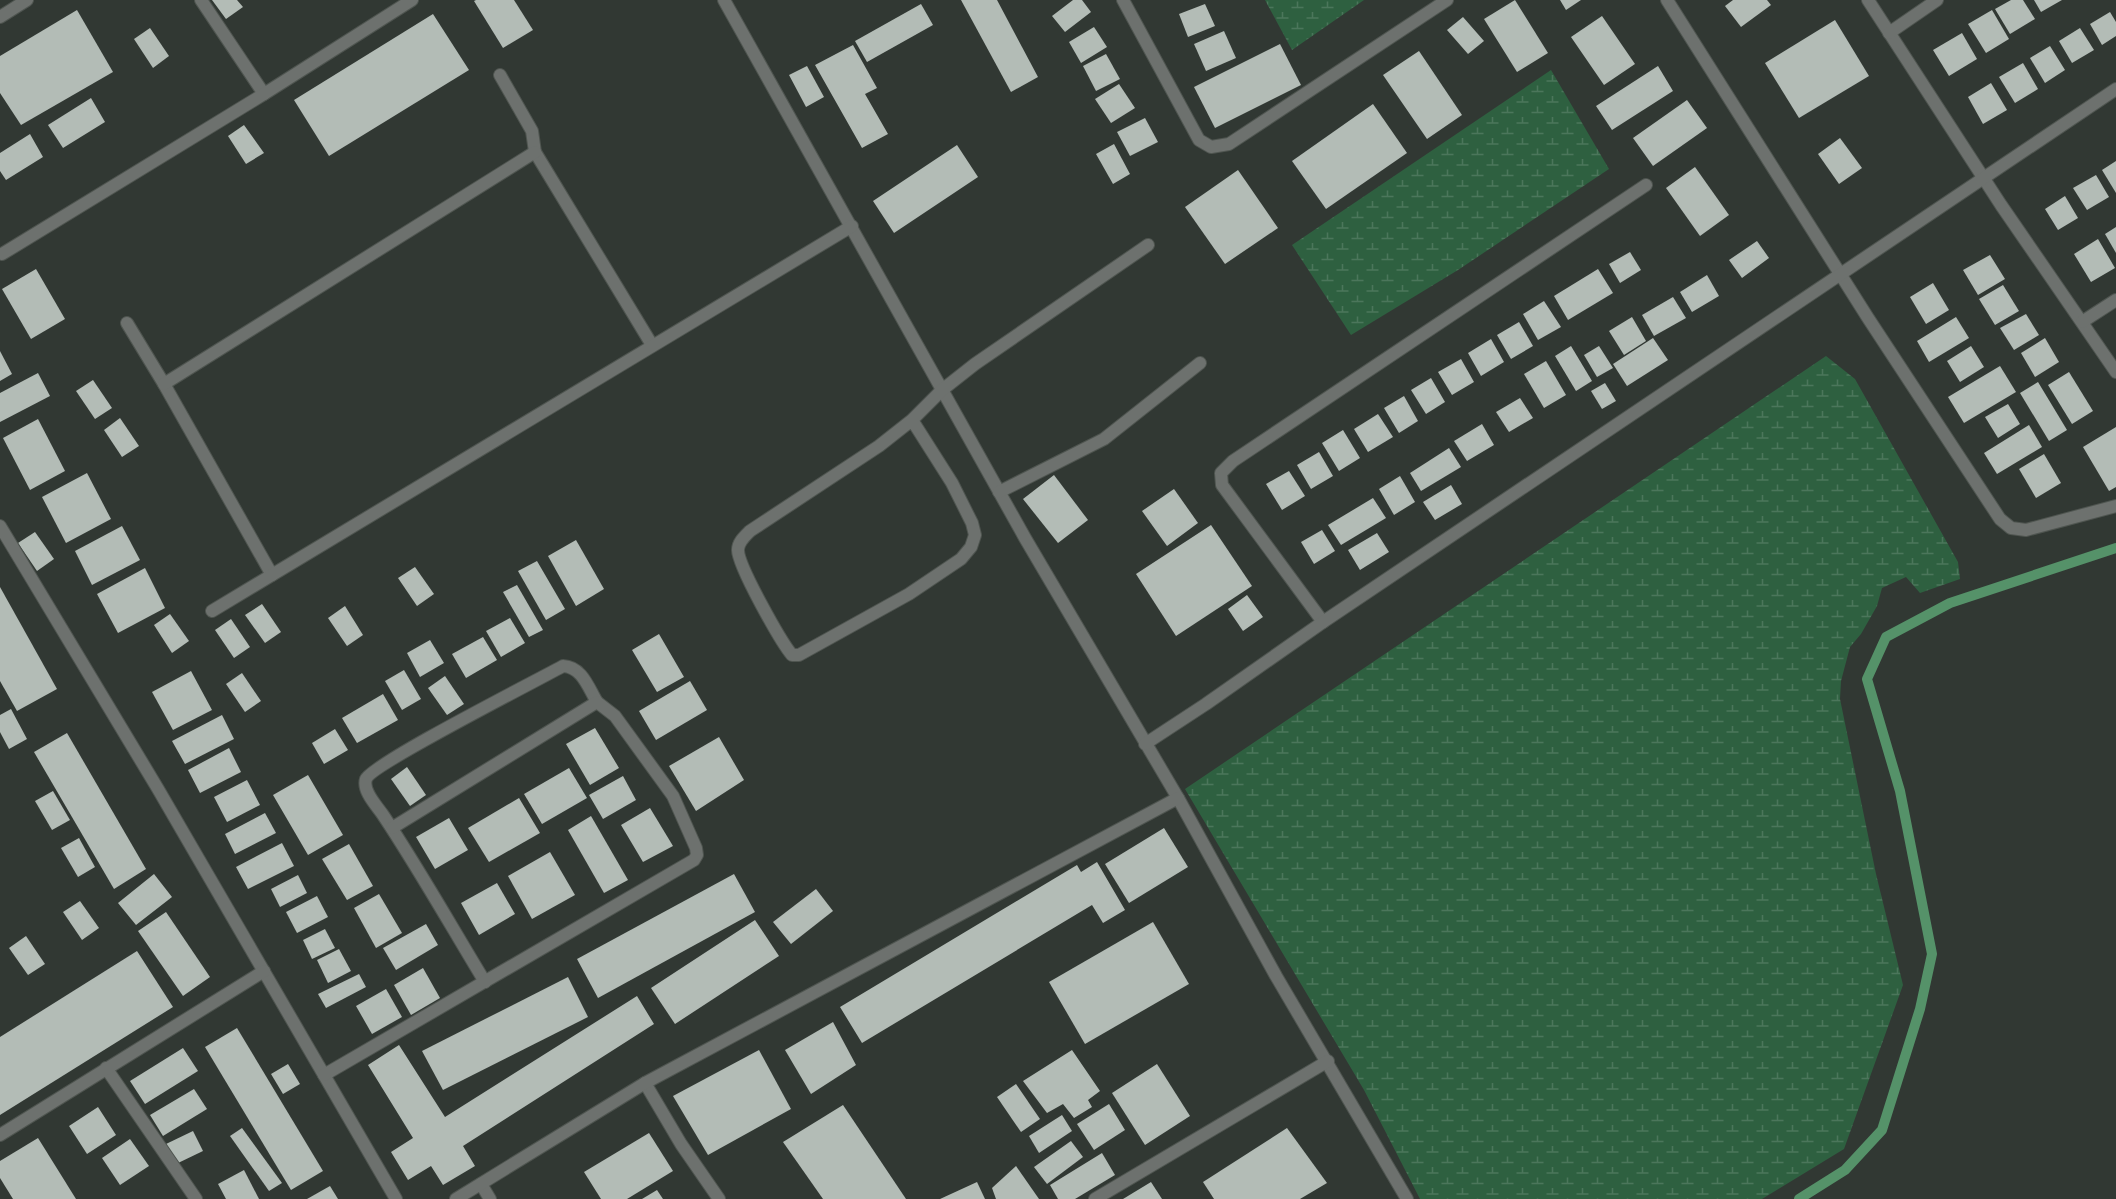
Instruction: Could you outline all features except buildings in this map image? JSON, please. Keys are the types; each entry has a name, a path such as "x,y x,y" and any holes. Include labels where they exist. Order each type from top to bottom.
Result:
{"street":[{"path":"0,17 27,0"},
{"path":"201,0 264,94"},
{"path":"2,254 264,94 412,0"},
{"path":"724,0 999,492 1178,798 1276,976 1407,1199"},
{"path":"1123,0 1198,140 1211,147 1229,144 1447,0"},
{"path":"1666,0 1840,275 2000,519 2011,528 2026,530 2116,506"},
{"path":"1868,0 1983,179 2116,372"},
{"path":"1889,33 1938,0"},
{"path":"500,75 532,131 535,152 652,345"},
{"path":"1145,744 2116,89"},
{"path":"164,384 535,152"},
{"path":"1323,622 1222,484 1221,473 1233,461 1646,185"},
{"path":"212,611 852,226"},
{"path":"912,420 952,483 972,523 975,535 971,547 961,559 909,594 799,655 792,655 745,575 738,551 741,541 750,531 879,446 975,364 1148,244"},
{"path":"2082,322 2116,300"},
{"path":"127,323 272,575"},
{"path":"999,492 1104,439 1200,363"},
{"path":"0,526 158,789 396,1199"},
{"path":"324,1075 485,982 694,860 697,855 696,848 673,796 615,716 597,702 581,674 572,667 563,666 399,754 373,771 366,780 366,790 392,828 485,982"},
{"path":"392,828 597,702"},
{"path":"456,1199 645,1083 1178,798"},
{"path":"0,1135 264,971"},
{"path":"1095,1199 1328,1061"},
{"path":"106,1068 196,1199"},
{"path":"645,1083 718,1199"},
{"path":"481,1184 490,1199"}],"green space":[{"path":"1265,0 1364,0 1292,50"},
{"path":"1551,70 1609,169 1458,270 1351,335 1292,245"},
{"path":"1826,356 1855,379 1958,562 1960,579 1920,593 1906,577 1882,588 1877,606 1861,634 1850,647 1841,681 1840,699 1876,874 1903,985 1844,1149 1762,1199 1420,1199 1364,1090 1185,789"}],"waterway":[{"path":"1799,1199 1845,1170 1882,1130 1920,1009 1932,954 1900,791 1867,679 1886,637 1950,603 2116,548"}]}
